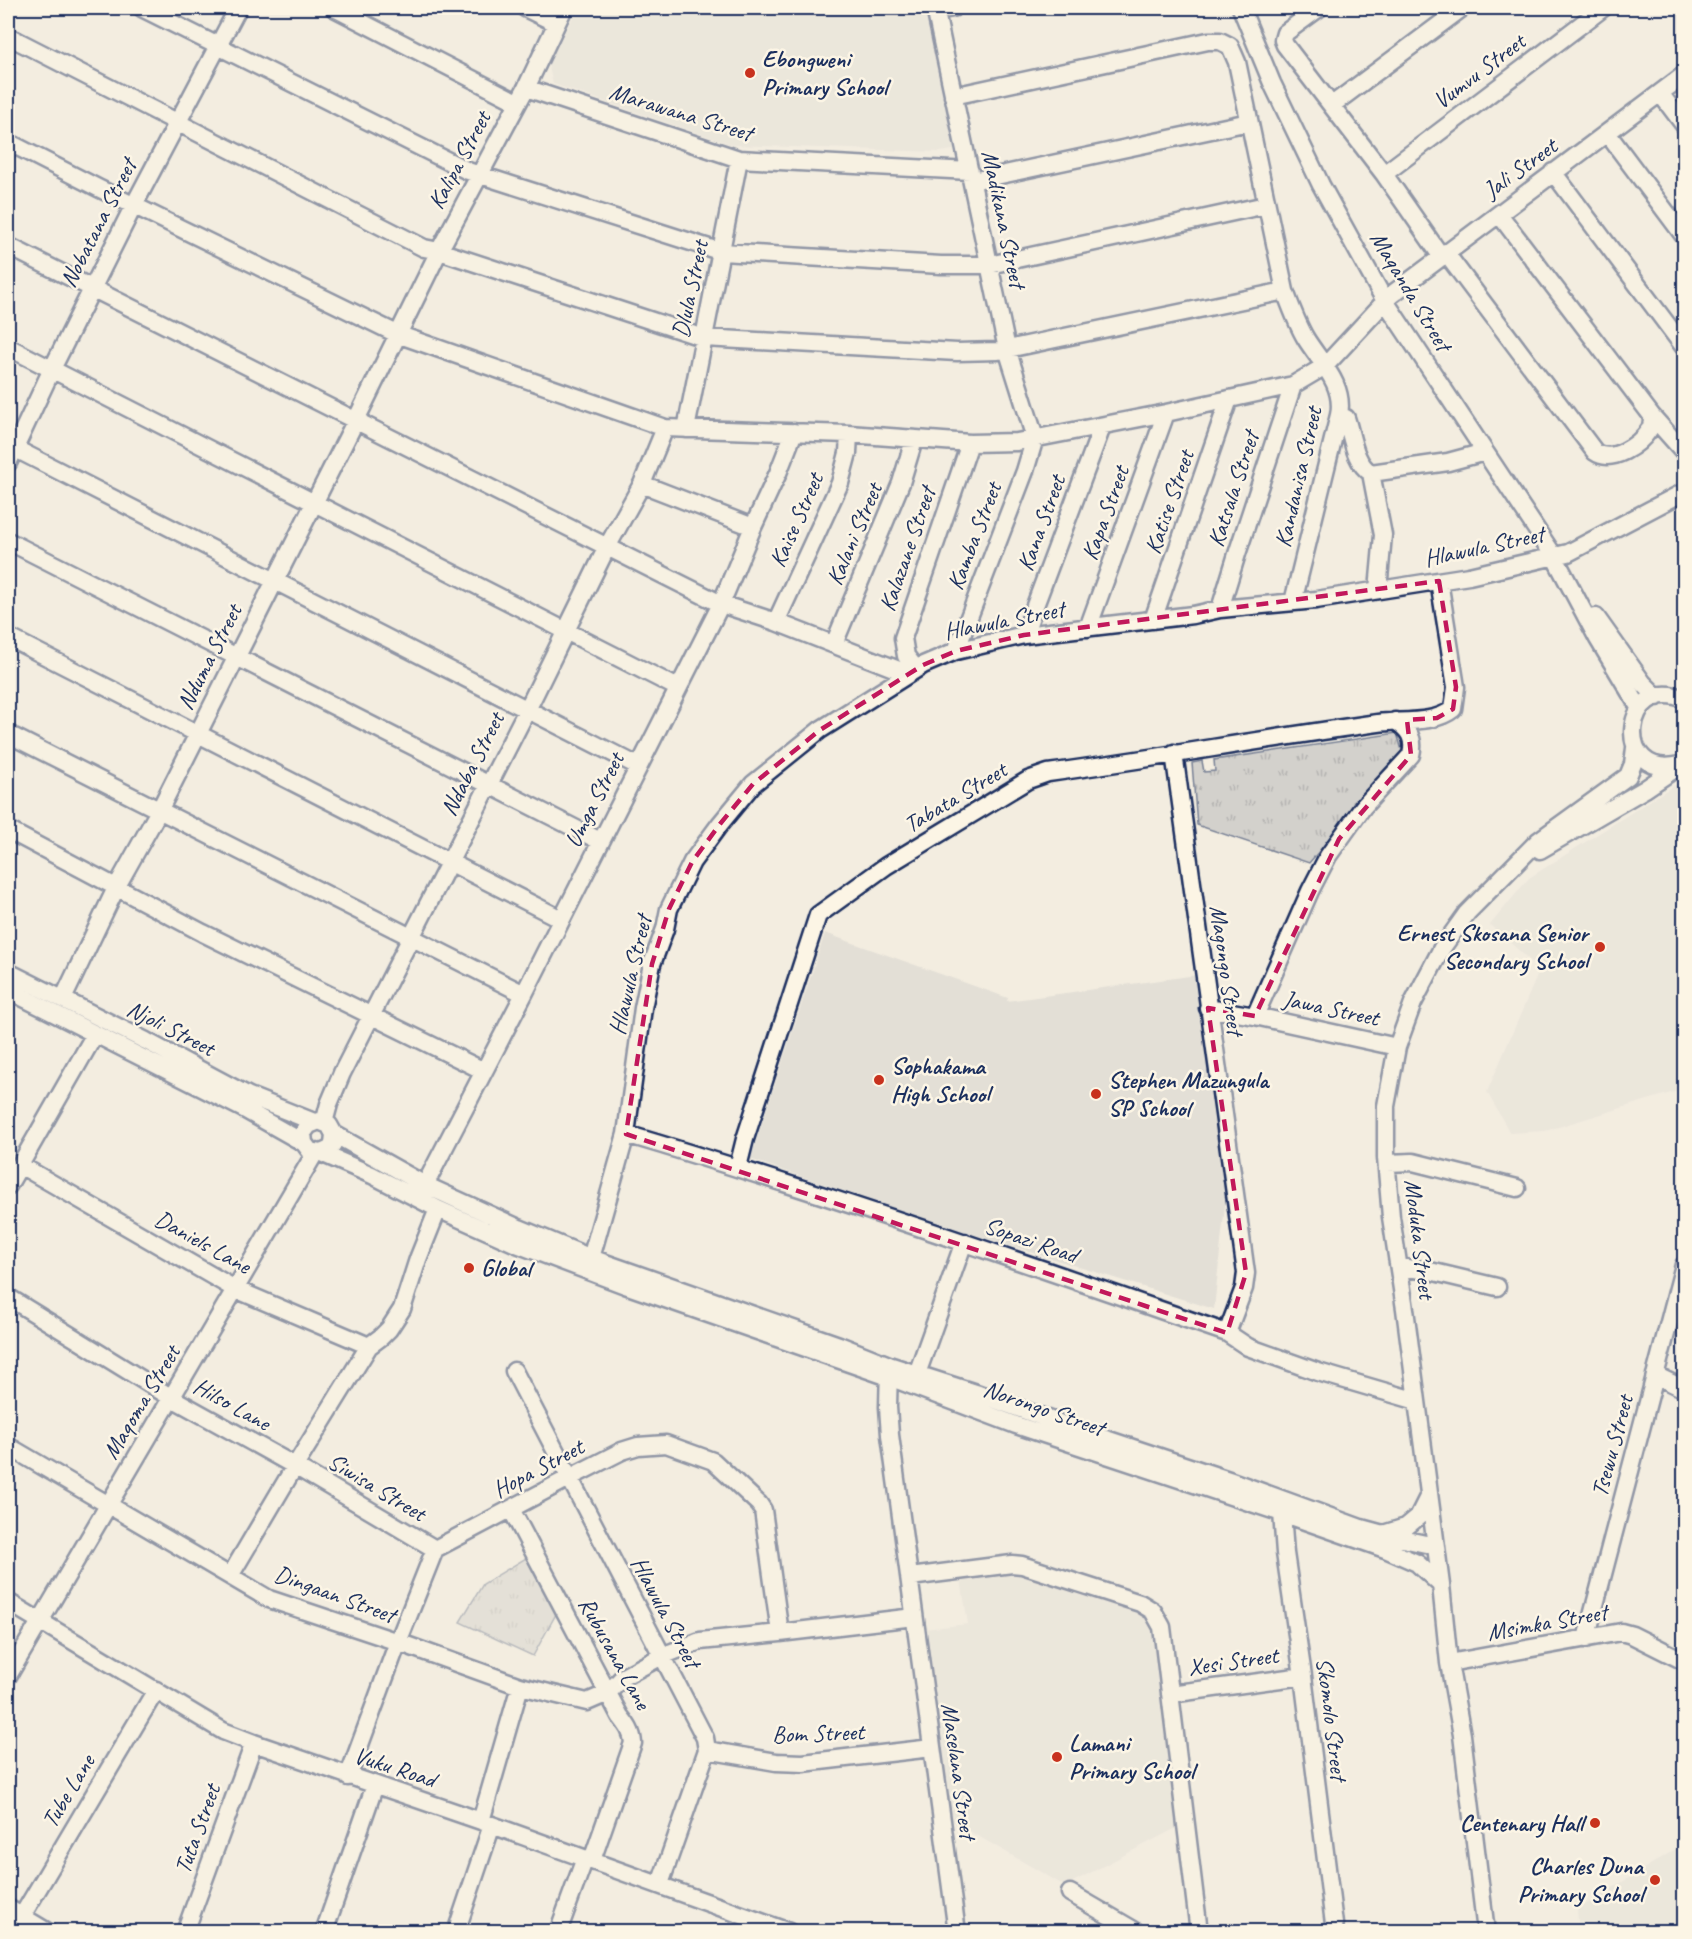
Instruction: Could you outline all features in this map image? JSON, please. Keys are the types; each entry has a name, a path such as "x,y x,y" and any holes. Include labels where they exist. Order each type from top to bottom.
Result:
{"street":[{"path":"142,8 465,169 722,252 989,266 1266,205"},
{"name":"Nobatana Street","path":"10,452 176,122 238,8"},
{"name":"Marawana Street","path":"334,8 521,95 739,159 971,176 1249,122"},
{"path":"525,8 556,23"},
{"name":"Kalipa Street","path":"397,334 564,8"},
{"path":"935,9 953,8"},
{"name":"Maqanda Street","path":"1241,8 1272,83 1315,175 1385,301 1554,556 1598,639 1640,709"},
{"path":"1319,8 1285,33 1283,40 1285,45 1595,452 1603,457 1609,457 1634,444 1649,429 1652,416"},
{"path":"1332,105 1462,8"},
{"name":"Vumvu Street","path":"1384,174 1603,8"},
{"name":"Madikana Street","path":"935,9 1007,349 1035,438"},
{"path":"8,36 424,248 439,250 704,338 988,352 1285,291"},
{"name":"Kandanisa Street","path":"953,96 1208,42 1226,43 1233,51 1285,291 1298,325 1325,366 1341,399 1339,416 1293,602"},
{"name":"Jali Street","path":"8,142 397,334 665,428 849,434 914,440 1002,443 1102,427 1293,385 1325,366 1385,301 1443,254 1684,75"},
{"path":"1660,93 1684,125"},
{"path":"1607,134 1684,236"},
{"name":"Dlula Street","path":"686,429 739,159"},
{"path":"1553,172 1684,347"},
{"path":"1499,214 1652,416 1684,452"},
{"path":"8,246 721,604 913,672"},
{"name":"Nduma Street","path":"63,999 117,886 160,809 397,334"},
{"path":"8,347 678,688"},
{"name":"Katsala Street","path":"1220,609 1293,385"},
{"name":"Katise Street","path":"1153,620 1229,399"},
{"name":"Kapa Street","path":"1088,628 1166,413"},
{"path":"1339,416 1346,418 1360,462 1365,470 1371,473 1448,462 1485,452"},
{"name":"Kana Street","path":"1024,635 1102,427"},
{"name":"Ndaba Street","path":"324,1126 335,1088 607,547 642,484 665,428"},
{"name":"Umga Street","path":"425,1185 721,604 794,432"},
{"name":"Kaise Street","path":"776,622 840,483 848,453 849,434"},
{"name":"Kamba Street","path":"956,651 1025,471 1035,438"},
{"name":"Kalani Street","path":"834,644 901,483 914,440"},
{"name":"Kalazane Street","path":"913,672 906,656 903,638 970,443"},
{"path":"10,452 274,581 528,708 638,766"},
{"path":"1371,473 1383,535 1378,590"},
{"path":"642,484 753,527"},
{"name":"Hlawula Street","path":"591,1258 626,1134 643,1008 652,964 668,920 669,909 692,862 753,784 820,730 932,660 956,651 1024,635 1192,615 1220,609 1316,600 1469,576 1568,553 1684,492"},
{"path":"8,541 600,841"},
{"name":"Tabata Street","path":"738,1167 745,1139 818,915 886,866 1028,780 1048,773 1395,721 1437,718 1453,709 1456,687 1439,581"},
{"name":"Maqanda Street","path":"1569,583 1626,657 1643,683 1657,697"},
{"path":"8,637 561,919"},
{"path":"1640,709 1657,697 1667,695 1684,699"},
{"name":"Moduka Street","path":"1486,1932 1462,1735 1449,1664 1418,1401 1391,1217 1386,1106 1397,1047 1413,1003 1442,948 1480,898 1538,841 1628,776 1633,764 1635,748 1632,728 1634,718 1640,709"},
{"name":"Jawa Street","path":"1255,1016 1301,910 1328,855 1352,822 1411,755 1413,747 1410,734 1406,727 1395,721"},
{"path":"8,734 524,994"},
{"path":"1635,748 1650,763 1669,768 1682,764"},
{"name":"Magongo Street","path":"1174,753 1246,1273 1244,1288 1227,1333"},
{"name":"Moduka Street","path":"1520,859 1581,827 1682,764"},
{"path":"8,830 203,933 484,1071"},
{"name":"Njoli Street","path":"8,972 249,1096 324,1126"},
{"name":"Njoli Street","path":"8,990 242,1108 313,1150 372,1174 438,1209 514,1243 625,1277"},
{"name":"Jawa Street","path":"1208,1008 1397,1047"},
{"path":"8,1186 95,1034"},
{"path":"324,1126 334,1139 330,1149 313,1150 304,1130 324,1126 425,1185 591,1258 625,1277"},
{"name":"Sopazi Road","path":"626,1134 738,1167 964,1242 1227,1333 1248,1347 1318,1372 1418,1401"},
{"name":"Maqoma Street","path":"8,1676 172,1398 313,1150"},
{"path":"1387,1163 1413,1162 1517,1188"},
{"name":"Daniels Lane","path":"20,1165 235,1289 369,1346"},
{"path":"230,1576 369,1346 396,1320 438,1209"},
{"path":"914,1380 964,1242"},
{"name":"Tsewu Street","path":"1586,1639 1684,1264"},
{"path":"1399,1267 1430,1271 1497,1287"},
{"name":"Norongo Street","path":"625,1277 839,1345 889,1371 1016,1425 1282,1513 1409,1559 1423,1568 1441,1585"},
{"name":"Hilso Lane","path":"8,1297 172,1398 295,1466"},
{"name":"Hlawula Street","path":"514,1371 705,1738 707,1750"},
{"name":"Maselana Street","path":"889,1371 890,1436 957,1932"},
{"path":"1655,1375 1684,1389"},
{"name":"Norongo Street","path":"914,1380 976,1393 1383,1534 1436,1546"},
{"name":"Hopa Street","path":"435,1550 622,1451 645,1445 666,1444 713,1461 763,1510 780,1633"},
{"name":"Dingaan Street","path":"8,1446 269,1599 520,1686 587,1702 608,1693 623,1677 662,1656"},
{"name":"Siwisa Street","path":"295,1466 435,1550"},
{"path":"1383,1534 1398,1530 1413,1522 1423,1509 1428,1497"},
{"name":"Rubusana Lane","path":"511,1509 620,1716 633,1736 633,1743 558,1932"},
{"name":"Skomolo Street","path":"1282,1513 1285,1553 1335,1932"},
{"path":"348,1777 435,1550"},
{"path":"910,1578 1018,1564 1059,1575 1145,1606 1158,1617 1162,1627 1199,1932"},
{"name":"Vuku Road","path":"8,1602 205,1721 254,1743 660,1884 789,1932"},
{"path":"662,1656 691,1643 708,1639 914,1617"},
{"name":"Msimka Street","path":"1449,1664 1621,1632 1632,1635 1684,1661"},
{"name":"Xesi Street","path":"1170,1694 1303,1676"},
{"path":"456,1932 487,1823 520,1686"},
{"name":"Tube Lane","path":"15,1912 156,1690"},
{"name":"Tuta Street","path":"185,1932 254,1743"},
{"name":"Bom Street","path":"707,1750 776,1762 803,1763 932,1748"},
{"path":"660,1884 707,1750"},
{"path":"324,1932 375,1785"},
{"path":"1070,1893 1137,1932"},
{"path":"15,1912 48,1932"}],"highlighted area":[{"path":"1439,581 1456,687 1453,709 1437,718 1407,720 1411,755 1339,839 1255,1016 1208,1008 1246,1273 1227,1333 626,1134 652,964 669,909 692,862 753,784 820,730 923,665 956,651 1024,635"}],"shaded area":[{"name":"Ebongweni Primary School","path":"578,8 935,8 965,148 940,152 733,145 553,84 548,63"},
{"name":"Ernest Skosana Senior Secondary School","path":"1684,779 1684,1089 1545,1131 1510,1133 1487,1092 1540,969 1490,925 1529,878"},
{"path":"825,933 1008,998 1007,1001 1197,975 1227,1186 1214,1309 937,1223 750,1159"},
{"name":"Lamani Primary School","path":"1025,1572 1138,1611 1151,1621 1158,1643 1180,1826 1065,1886 952,1821 924,1629 968,1624 961,1580"},
{"name":"Charles Duna Primary School","path":"1679,1847 1684,1850 1684,1931 1579,1931 1577,1910"}],"green space":[{"path":"1397,733 1403,754 1309,863 1197,825 1192,763 1202,761 1204,772 1215,771 1214,760"},
{"path":"526,1558 556,1614 533,1656 460,1622 483,1584"}],"place":[{"name":"Ebongweni Primary School","path":"750,73"},
{"name":"Ernest Skosana Senior Secondary School","path":"1600,947"},
{"name":"Sophakama High School","path":"879,1080"},
{"name":"Stephen Mazungula SP School","path":"1096,1094"},
{"name":"Global","path":"469,1268"},
{"name":"Lamani Primary School","path":"1057,1757"},
{"name":"Centenary Hall","path":"1595,1823"},
{"name":"Charles Duna Primary School","path":"1655,1880"}]}
